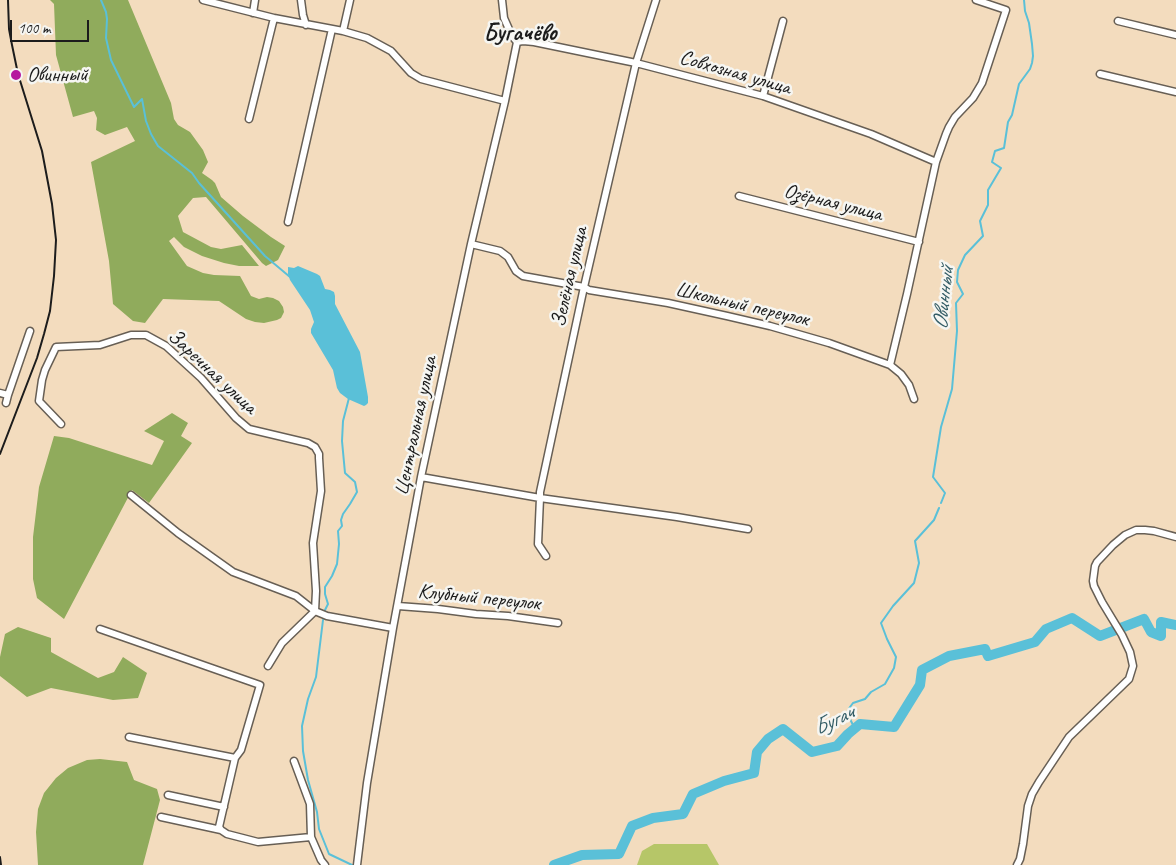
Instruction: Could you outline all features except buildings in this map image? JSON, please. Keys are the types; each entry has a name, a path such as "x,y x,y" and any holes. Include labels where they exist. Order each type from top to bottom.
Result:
{"street":[{"path":"203,0 218,2 274,18 343,31 367,38 390,51 411,73 421,79 505,102"},
{"path":"253,13 256,0"},
{"path":"301,0 306,25"},
{"path":"343,31 350,0"},
{"path":"502,0 504,18 512,36 517,42"},
{"name":"Зелёная улица","path":"546,556 538,544 540,492 584,287 636,63 656,0"},
{"path":"914,399 909,385 895,368 890,365 936,162 946,134 955,117 973,98 982,83 1006,10 976,0"},
{"path":"249,119 274,18"},
{"path":"763,96 783,21"},
{"path":"1118,21 1176,35"},
{"path":"288,222 332,29"},
{"name":"Совхозная улица","path":"517,42 523,40 636,63 763,96 871,134 936,162"},
{"name":"Центральная улица","path":"357,863 367,783 421,477 517,42"},
{"path":"1100,74 1176,92"},
{"name":"Озёрная улица","path":"739,196 919,242"},
{"name":"Школьный переулок","path":"471,244 500,251 508,257 516,271 523,276 584,287 589,290 668,303 770,326 829,343 890,365"},
{"path":"0,393 7,399 30,331"},
{"name":"Заречная улица","path":"60,424 39,401 45,370 56,347 100,345 131,336 146,335 166,346 201,378 236,418 249,429 312,445 319,454 321,492 313,543 316,591 315,611"},
{"path":"421,477 540,498 748,529"},
{"path":"131,495 178,533 233,572 296,596 315,611 327,616 393,628"},
{"path":"1017,865 1020,859 1028,806 1032,794 1069,738 1128,679 1133,666 1130,652 1122,635 1094,586 1093,573 1097,562 1120,539 1136,530 1154,531 1176,537"},
{"name":"Клубный переулок","path":"398,606 508,616 558,623"},
{"path":"268,666 282,643 315,611"},
{"path":"100,629 260,685 241,750 236,758 219,825 221,830"},
{"path":"129,737 236,758"},
{"path":"294,761 310,804 312,838 320,860 324,865"},
{"path":"168,795 224,807"},
{"path":"160,817 221,830 227,834 258,842 312,838"}],"green space":[{"path":"50,0 128,0 171,103 174,119 178,125 190,132 203,150 208,162 202,173 215,183 221,197 243,216 285,246 278,260 266,266 206,197 193,198 178,216 183,232 211,247 221,249 242,245 259,266 239,266 224,263 202,256 184,247 174,237 169,241 187,266 203,273 240,276 251,296 259,299 273,298 279,301 284,312 281,318 264,323 255,322 246,319 219,301 163,299 145,323 133,321 113,304 109,261 91,162 135,141 127,127 105,135 96,130 97,118 94,111 73,117 56,55 54,4"},
{"path":"172,413 188,423 181,436 192,443 149,503 132,490 64,619 37,598 33,579 33,537 39,487 54,436 69,438 152,465 164,441 144,431"},
{"path":"18,627 51,638 51,652 98,678 114,672 123,657 147,673 138,698 113,700 51,688 27,697 0,676 0,657 5,634"},
{"path":"100,759 127,762 134,780 157,789 160,800 143,865 38,865 36,832 38,809 44,793 56,778 68,768 87,760"},
{"path":"654,844 707,844 719,865 637,865 642,851"}],"water":[{"path":"298,266 320,276 325,289 334,292 335,304 360,352 368,397 368,403 364,406 340,393 333,370 311,333 314,322 310,310 288,274 288,267 294,268"}],"waterway":[{"path":"101,0 106,12 106,38 111,60 134,107 142,99 146,121 158,146 192,173 265,256 290,277"},
{"name":"Овинный","path":"941,503 945,493 933,477 941,427 952,389 957,331 956,303 963,294 957,282 958,270 965,255 983,236 980,221 988,205 988,190 1001,168 992,162 995,151 1004,148 1008,122 1012,115 1019,84 1032,63 1032,44 1024,0"},
{"path":"325,610 328,604 325,587 337,564 338,531 342,526 343,514 357,492 355,482 345,473 342,441 343,421 349,398"},
{"name":"Овинный","path":"848,734 853,725 847,713 850,707 853,703 865,699 871,692 885,684 894,668 896,657 881,623 893,606 914,583 919,563 915,541 934,520 939,508"},
{"name":"Бугач","path":"554,865 582,855 619,854 632,826 653,818 683,814 693,794 724,781 754,773 757,752 768,739 783,729 812,752 837,746 860,724 894,727 920,685 922,670 949,656 985,649 988,656 1035,642 1046,629 1072,618 1100,636 1144,619 1151,632 1161,636 1161,622 1176,625"},
{"path":"323,620 316,677 308,699 302,726 303,751 319,829 329,854 352,865"}],"railway":[{"path":"0,454 37,358 44,334 50,311 56,240 52,204 42,151 18,74 12,45 9,29 8,0"},
{"path":"0,857 1,865"}],"place":[{"name":"Овинный","path":"16,75"}],"district":[{"name":"Бугачёво","path":"520,34"}]}
